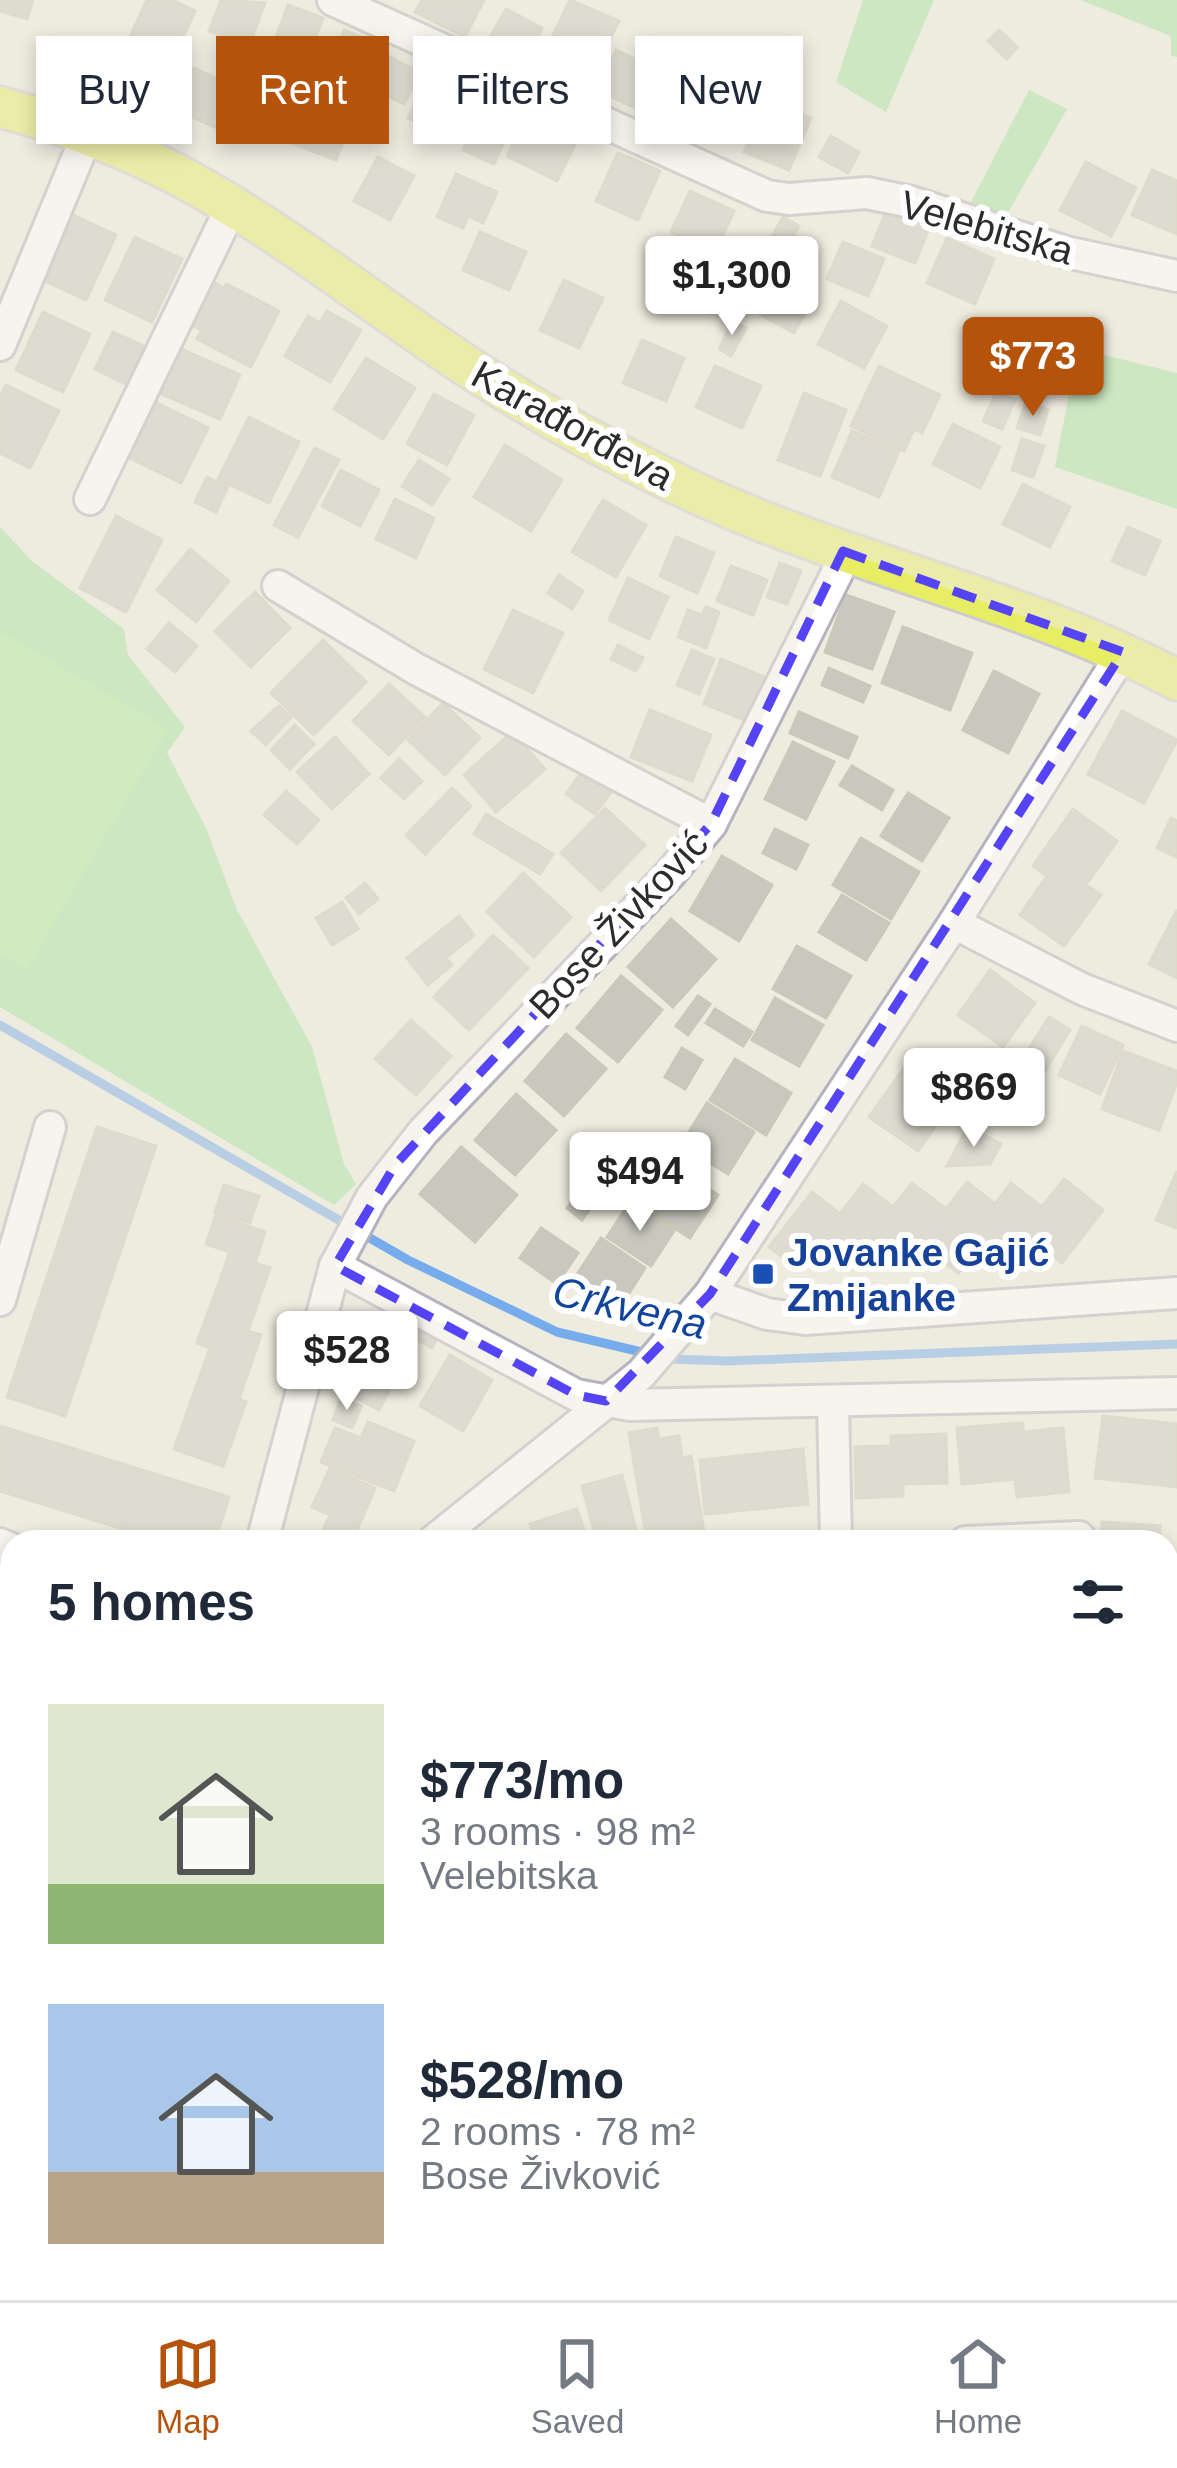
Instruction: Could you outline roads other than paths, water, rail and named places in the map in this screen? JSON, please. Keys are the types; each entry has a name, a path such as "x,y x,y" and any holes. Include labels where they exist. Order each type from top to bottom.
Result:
{"main road":[{"name":"Karađorđeva","path":"0,107 36,119"},
{"name":"Karađorđeva","path":"108,144 232,206 474,371 592,441 752,519 1058,624 1177,680"}],"street":[{"name":"Velebitska","path":"333,0 767,196 789,199 867,193 911,202 1066,252 1177,276"},
{"path":"0,345 83,144"},
{"path":"90,499 232,206"},
{"name":"Bose Živković","path":"339,1256 372,1197 423,1132 711,824 837,573 843,551"},
{"path":"278,586 416,669 711,824"},
{"path":"447,1530 640,1374 710,1294 954,923 1123,652"},
{"path":"954,923 1082,988 1177,1026"},
{"path":"0,1300 50,1127"},
{"path":"265,1530 339,1256 576,1395 606,1401 656,1407 1177,1393"},
{"path":"710,1294 767,1314 806,1319 1177,1293"},
{"path":"833,1403 836,1530"}],"waterway":[{"name":"Crkvena","path":"0,1025 408,1260 557,1332 671,1359 726,1361 1177,1344"}],"place":[{"name":"Jovanke Gajić Zmijanke","path":"763,1274"}]}
